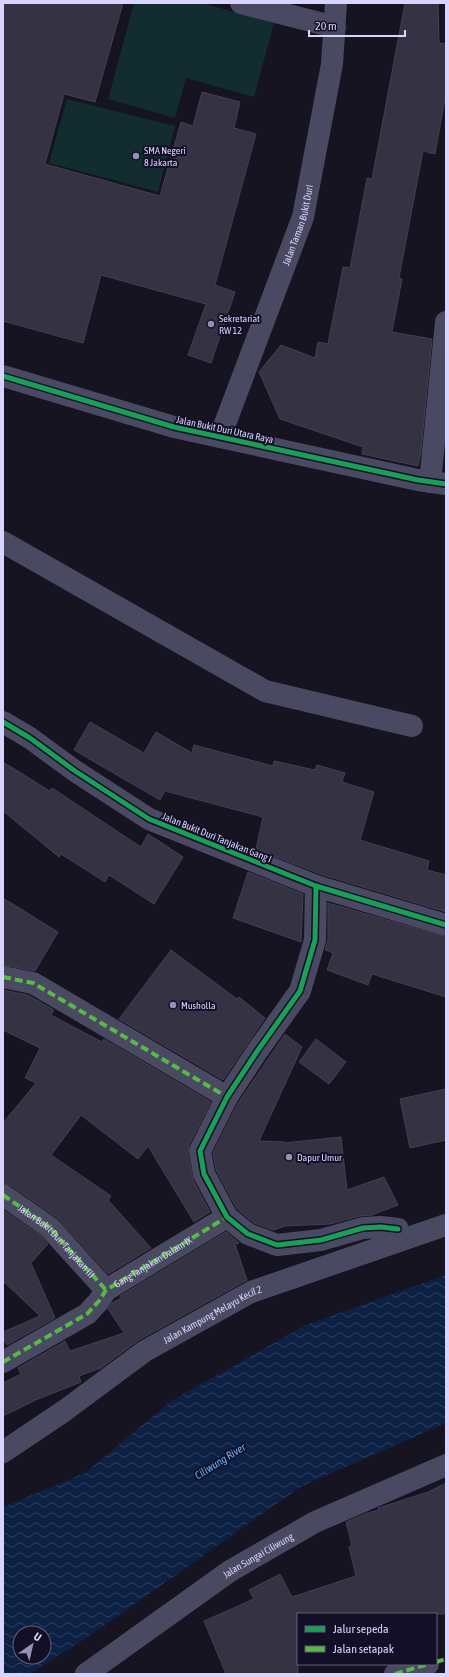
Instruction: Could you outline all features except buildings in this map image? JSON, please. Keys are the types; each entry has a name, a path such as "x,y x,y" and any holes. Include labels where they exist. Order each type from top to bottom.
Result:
{"street":[{"path":"241,3 335,27"},
{"name":"Jalan Taman Bukit Duri","path":"220,437 303,217 332,64 336,3"},
{"path":"438,483 446,322"},
{"name":"Jalan Bukit Duri Utara Raya","path":"3,376 174,427 438,483"},
{"path":"3,542 265,691 412,726"},
{"name":"Jalan Bukit Duri Tanjakan Gang I","path":"3,722 30,738 75,771 148,819 316,886 446,925"},
{"path":"316,886 315,940 300,991 227,1097 200,1151 204,1174 227,1217 248,1234 277,1245 321,1240 363,1228 380,1227 398,1229"},
{"path":"3,977 33,983 227,1097"},
{"name":"Jalan Bukit Duri Tanjakan III","path":"3,1195 49,1227 106,1290"},
{"name":"Gang Tanjakan Dalam IX","path":"3,1362 87,1314 99,1301 106,1290 227,1217"},
{"name":"Jalan Kampung Melayu Kecil 2","path":"3,1452 64,1411 145,1351 251,1292 446,1225"},
{"name":"Jalan Sungai Ciliwung","path":"86,1674 230,1571 302,1529 446,1465"},
{"path":"395,1674 425,1665"}],"green space":[{"path":"134,3 202,3 274,23 254,97 186,78 175,118 108,99"},
{"path":"67,99 175,126 158,192 49,163"}],"water":[{"name":"Ciliwung River","path":"446,1275 446,1423 302,1486 88,1637 52,1660 52,1625 12,1625 12,1665 44,1665 30,1674 3,1674 3,1507 85,1473 171,1401 306,1325"}],"marked path":[{"path":"3,977 33,983 227,1097"},
{"path":"3,1195 49,1227 106,1290"},
{"path":"3,1362 87,1314 99,1301 106,1290 227,1217"},
{"path":"437,1662 446,1659"},
{"path":"395,1674 425,1665"}],"cycle path":[{"path":"3,376 174,427 418,480 446,484"},
{"path":"3,722 30,738 75,771 149,819 316,886 446,925"},
{"path":"316,886 315,940 300,991 227,1097 200,1151 204,1174 227,1217 248,1234 277,1245 321,1240 363,1228 381,1227 398,1229"}],"place":[{"name":"SMA Negeri 8 Jakarta","path":"136,156"},
{"name":"Sekretariat RW 12","path":"211,324"},
{"name":"Musholla","path":"173,1005"},
{"name":"Dapur Umur","path":"289,1157"}]}
